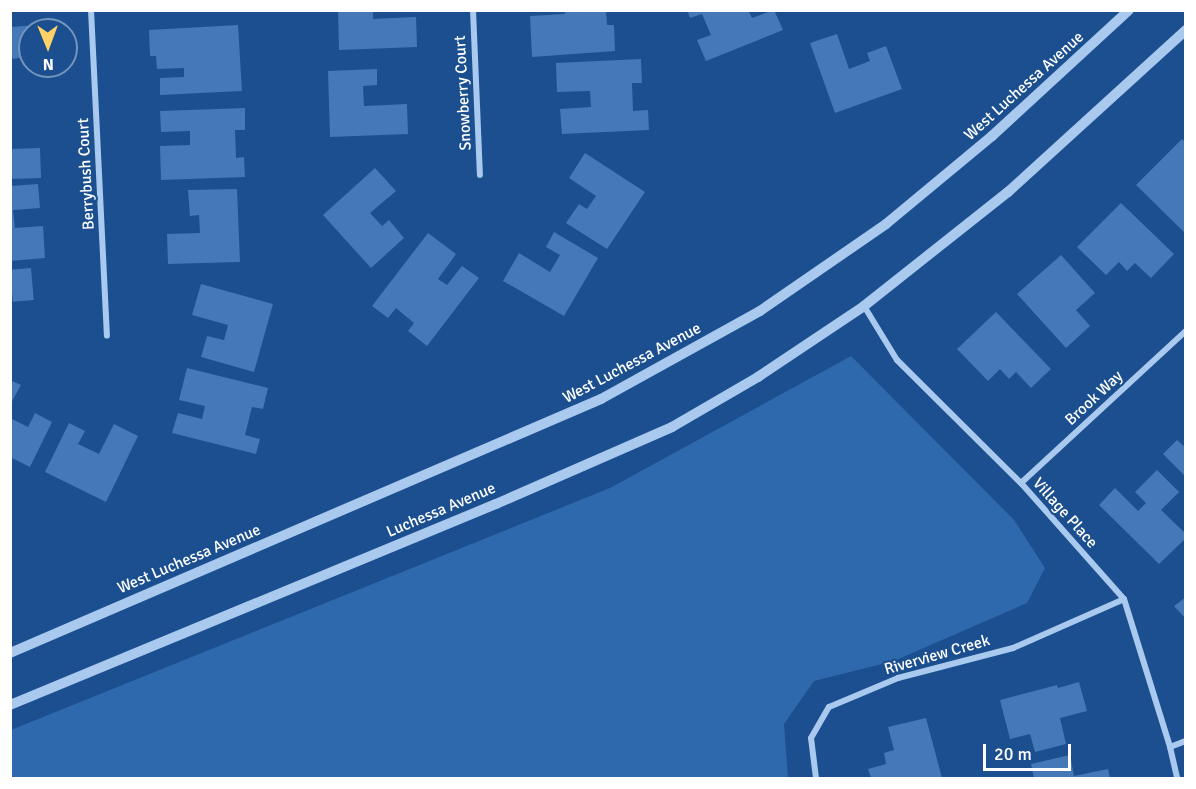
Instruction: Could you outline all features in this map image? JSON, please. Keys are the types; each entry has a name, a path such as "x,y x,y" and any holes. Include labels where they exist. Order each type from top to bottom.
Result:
{"street":[{"name":"Berrybush Court","path":"91,10 107,336"},
{"name":"Snowberry Court","path":"473,10 480,175"},
{"name":"West Luchessa Avenue","path":"10,653 601,399 760,311 895,217 992,136 1129,10"},
{"path":"864,306 1008,192 1185,30"},
{"name":"Village Place","path":"864,306 897,360 1020,483 1124,599 1170,747 1177,778"},
{"name":"Luchessa Avenue","path":"10,705 496,504 672,427 758,377 864,306"},
{"name":"Brook Way","path":"1020,483 1185,331"},
{"name":"Riverview Creek","path":"816,778 811,738 829,707 898,678 1013,648 1124,599"},
{"path":"1170,747 1185,741"}],"shaded area":[{"path":"851,356 1014,520 1045,568 1027,603 894,661 814,681 784,724 788,778 11,778 11,730 610,488"}],"building":[{"path":"338,10 373,10 373,19 416,17 417,47 339,50"},
{"path":"565,10 606,10 607,25 614,25 615,51 532,57 530,16 565,14"},
{"path":"687,10 748,10 752,18 774,10 783,30 706,61 697,40 711,35 702,14 690,18"},
{"path":"238,25 242,91 160,95 160,78 184,77 184,68 157,69 156,56 150,56 149,30"},
{"path":"18,26 18,58 10,59 10,27"},
{"path":"837,34 849,69 870,61 867,53 886,46 902,89 835,113 810,43"},
{"path":"641,59 642,83 632,83 633,111 648,110 649,130 562,134 560,109 591,107 590,91 557,92 556,63"},
{"path":"377,69 377,85 363,86 364,106 407,104 408,134 330,137 328,71"},
{"path":"245,108 245,130 235,130 236,158 244,157 245,177 161,180 160,146 190,145 190,131 161,132 160,111"},
{"path":"1182,139 1186,143 1186,234 1136,185"},
{"path":"40,148 41,178 11,179 10,149"},
{"path":"585,153 645,192 607,249 566,223 579,204 587,209 596,196 569,178"},
{"path":"375,168 396,191 370,213 382,226 389,220 404,238 371,268 323,215"},
{"path":"38,184 40,208 13,210 15,228 43,226 45,258 10,261 10,186"},
{"path":"237,189 240,262 168,264 167,234 200,233 199,215 190,216 188,190"},
{"path":"1121,203 1174,254 1151,278 1135,263 1127,271 1119,262 1106,275 1077,247"},
{"path":"554,232 598,258 564,316 503,281 519,253 550,272 560,255 546,247"},
{"path":"428,233 456,254 438,279 447,285 462,266 479,278 427,346 408,331 414,323 396,308 388,318 372,306"},
{"path":"1061,255 1095,293 1076,310 1090,326 1066,348 1017,294"},
{"path":"31,268 34,300 13,302 10,270"},
{"path":"201,284 273,304 254,372 201,357 207,336 224,340 228,325 192,315"},
{"path":"996,312 1051,369 1031,388 1016,372 1009,379 1000,369 988,381 957,349"},
{"path":"187,368 268,388 263,409 252,407 245,435 260,439 256,454 172,433 178,413 202,419 205,406 179,400"},
{"path":"10,380 21,385 10,405"},
{"path":"35,413 52,422 30,467 10,457 10,418 28,427"},
{"path":"69,423 85,431 78,444 99,454 114,424 138,436 106,502 45,472"},
{"path":"1177,440 1186,448 1186,477 1163,454"},
{"path":"1157,470 1179,492 1161,510 1186,534 1186,538 1159,564 1099,505 1115,488 1138,511 1146,503 1135,492"},
{"path":"1186,597 1186,619 1174,606"},
{"path":"1079,682 1087,711 1060,718 1066,744 1035,752 1030,734 1010,739 1000,700 1057,685 1058,688"},
{"path":"926,718 942,778 871,778 868,769 886,764 884,753 894,750 888,727"},
{"path":"1070,755 1074,776 1108,769 1110,778 1034,778 1031,764"}]}
